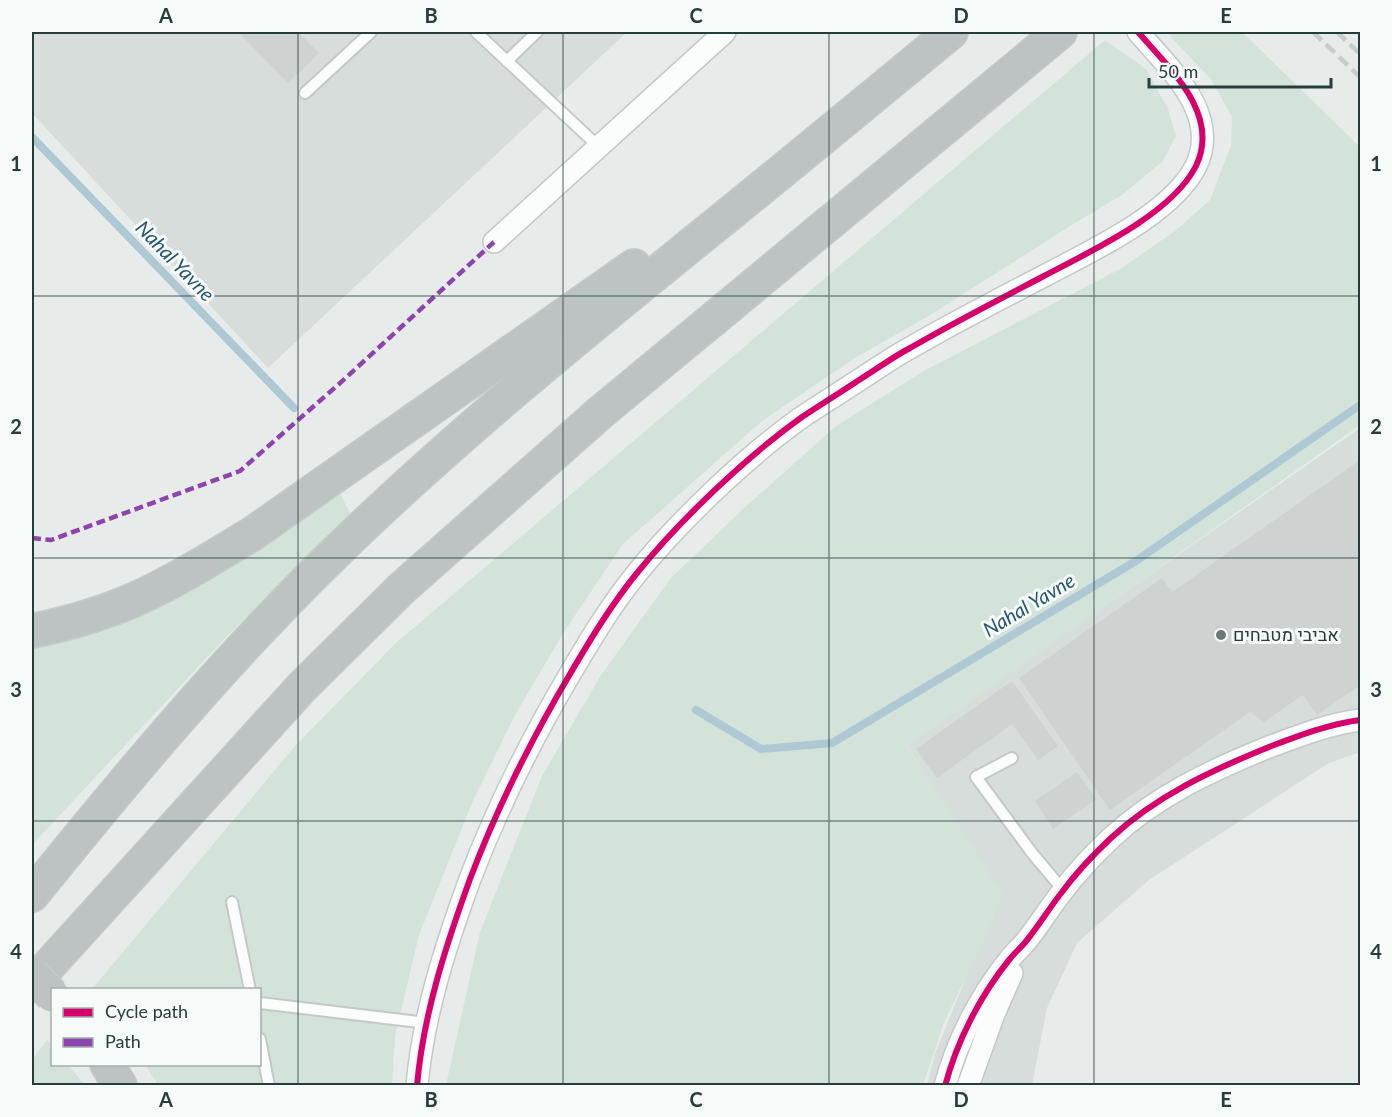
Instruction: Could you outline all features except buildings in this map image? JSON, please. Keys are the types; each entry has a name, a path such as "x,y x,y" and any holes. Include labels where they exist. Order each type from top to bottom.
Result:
{"highway":[{"path":"32,984 302,687 401,589 600,412 1060,32"},
{"path":"32,895 145,757 210,683 335,553 463,435 520,386 949,33"},
{"path":"32,630 82,617 137,598 252,534 849,116"},
{"path":"32,975 51,994"},
{"path":"108,1066 120,1086"}],"street":[{"path":"494,242 725,32"},
{"path":"417,1086 420,1056 436,985 458,913 488,831 538,729 594,634 636,573 690,515 745,464 800,418 906,350 1094,249 1144,219 1185,183 1197,164 1204,138 1200,114 1179,79 1138,32"},
{"path":"945,1086 964,1034 993,983 1063,890 1111,838 1161,799 1205,774 1272,746 1360,720"},
{"path":"968,1086 994,1014 1027,940"}],"lane":[{"path":"305,93 370,32"},
{"path":"476,32 598,147"},
{"path":"507,61 537,32"},
{"path":"1012,758 976,777 1032,853 1063,890"},
{"path":"232,902 250,988"},
{"path":"261,1003 427,1023"},
{"path":"261,1044 269,1086"}],"shaded area":[{"path":"32,32 627,32 268,368 32,113"},
{"path":"1166,32 1242,32 1360,147 1360,425 908,746 1003,894 986,937 945,1020 923,1085 446,1085 480,932 542,776 601,675 671,578 742,510 836,426 922,372 1120,269 1175,231 1210,200 1231,145 1232,117 1211,79"},
{"path":"1105,40 1146,69 1168,109 1176,136 1163,161 1122,195 927,317 855,358 762,421 623,544 564,632 515,715 472,803 419,935 395,1036 392,1085 158,1085 146,1066 261,1066 261,988 93,988 295,746 396,643"},
{"path":"1360,428 1360,752 1329,763 1149,880 1077,943 1047,1008 1032,1085 927,1085 935,1054 1000,893 907,744"},
{"path":"338,489 351,515 229,634 32,845 32,643"},
{"path":"47,1040 51,1046 51,1066 69,1066 85,1085 32,1085 32,1060"}],"waterway":[{"name":"Nahal Yavne","path":"32,137 294,408"},
{"name":"Nahal Yavne","path":"696,710 761,749 832,743 1136,561 1360,405"}],"railway":[{"path":"1313,32 1360,77"},
{"path":"1337,32 1360,54"}],"marked path":[{"path":"32,538 51,540 240,471 494,242"}],"cycle path":[{"path":"417,1086 424,1033 444,955 470,879 503,800 528,749 601,623 654,553 693,511 737,470 802,417 903,352 1105,244 1149,216 1184,184 1196,166 1202,147 1202,128 1197,110 1177,77 1138,32"},
{"path":"945,1086 963,1036 998,974 1032,934 1073,878 1128,823 1186,785 1248,756 1302,735 1337,724 1360,720"}],"place":[{"name":"אביבי מטבחים","path":"1221,635"}]}
